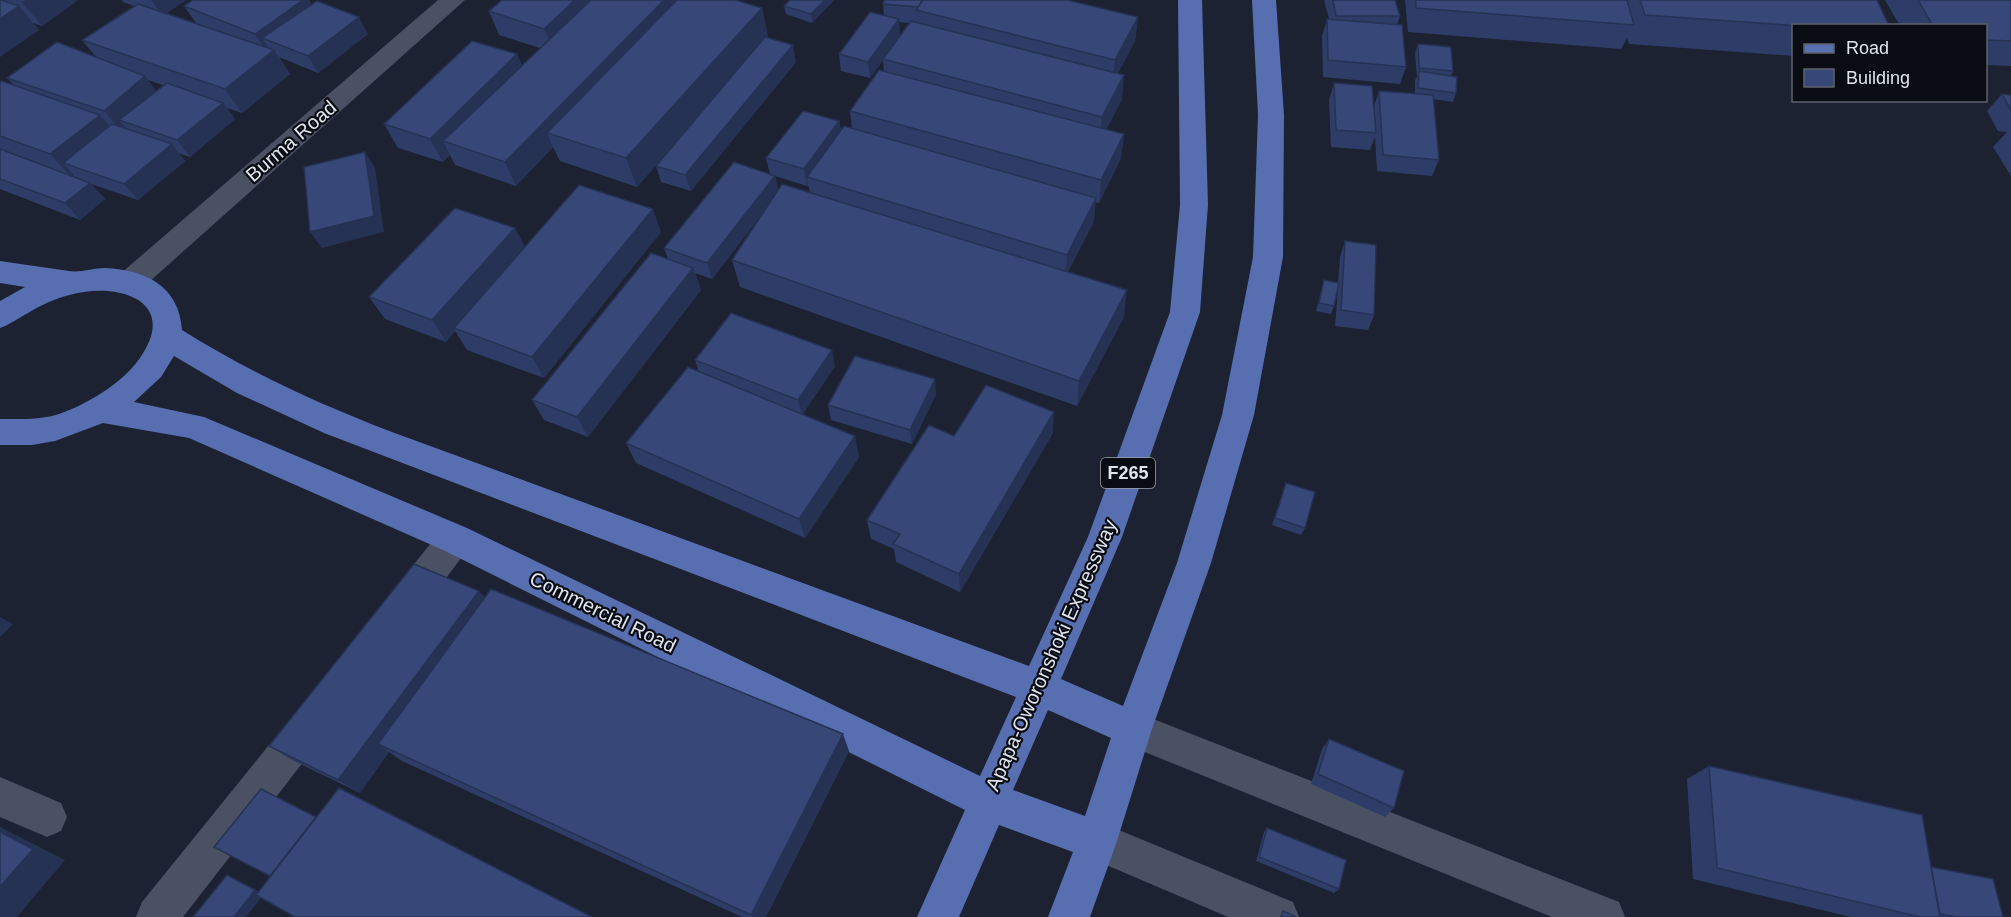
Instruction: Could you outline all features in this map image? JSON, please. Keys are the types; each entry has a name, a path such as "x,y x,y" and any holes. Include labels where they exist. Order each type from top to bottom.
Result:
{"main road":[{"name":"Apapa-Oworonshoki Expressway","path":"938,917 1105,537 1185,312 1194,205 1190,0"},
{"path":"1069,917 1097,841 1133,729 1194,563 1238,416 1269,257 1271,115 1264,0"},
{"path":"0,272 72,283"},
{"path":"0,316 36,295 72,283 100,279 130,282 153,293 166,312 166,335 156,359 133,386 101,409 63,426 22,433 0,432"},
{"path":"166,335 204,361 249,385 361,434 1040,688 1133,729"},
{"name":"Commercial Road","path":"101,409 193,426 455,540 988,801 1097,841"}],"street":[{"name":"Burma Road","path":"130,282 453,0"},
{"path":"383,632 455,540"},
{"path":"157,917 332,696"},
{"path":"1133,729 1604,917"},
{"path":"0,797 47,817"},
{"path":"1097,841 1278,917"}],"building":[{"path":"1,0 19,6 0,19"},
{"path":"193,0 303,0 255,34 184,6"},
{"path":"502,0 575,0 544,29 489,11"},
{"path":"591,0 664,0 505,162 443,141"},
{"path":"677,0 735,0 762,8 626,158 547,133"},
{"path":"790,0 825,0 811,14 784,6"},
{"path":"884,0 922,0 919,7 883,4"},
{"path":"923,0 1067,0 1138,17 1115,60 916,10"},
{"path":"1333,0 1395,0 1400,16 1336,16"},
{"path":"1416,0 1627,0 1634,25 1416,8"},
{"path":"1640,0 1877,0 1888,24 1792,25 1645,15"},
{"path":"1918,0 2011,0 2011,41 1987,40 1987,24 1932,24"},
{"path":"317,1 359,17 308,56 262,38"},
{"path":"138,4 274,50 225,89 82,40"},
{"path":"870,12 899,19 868,62 839,54"},
{"path":"1327,19 1402,25 1406,67 1328,60"},
{"path":"911,21 1124,75 1102,117 883,59"},
{"path":"765,37 793,45 685,175 656,166"},
{"path":"472,41 517,54 430,139 384,124"},
{"path":"57,42 145,76 104,111 7,78"},
{"path":"1418,44 1451,47 1453,71 1419,68"},
{"path":"879,70 1124,134 1101,180 850,111"},
{"path":"1419,71 1457,77 1456,93 1418,88"},
{"path":"0,82 100,115 50,154 0,136"},
{"path":"167,83 223,103 177,140 119,120"},
{"path":"1334,83 1372,86 1376,133 1336,130"},
{"path":"1379,91 1433,95 1439,160 1383,155"},
{"path":"2002,94 2011,95 2011,110"},
{"path":"803,111 839,121 804,169 766,158"},
{"path":"112,124 172,144 124,184 63,163"},
{"path":"844,126 1096,198 1067,255 807,177"},
{"path":"0,149 90,183 65,203 0,179"},
{"path":"365,152 374,216 310,232 304,167"},
{"path":"734,162 775,176 707,263 664,248"},
{"path":"782,184 1127,290 1079,381 732,260"},
{"path":"579,185 653,209 532,357 454,328"},
{"path":"455,208 515,228 432,320 369,297"},
{"path":"1345,241 1376,245 1374,315 1341,310"},
{"path":"651,253 693,268 577,417 532,400"},
{"path":"1324,280 1339,283 1334,306 1319,303"},
{"path":"731,313 832,350 798,400 695,360"},
{"path":"855,356 935,379 910,430 828,405"},
{"path":"688,367 855,436 799,519 626,443"},
{"path":"986,385 1054,412 959,574 893,544 900,534 867,520 929,425 954,436"},
{"path":"1286,483 1315,492 1305,528 1275,518"},
{"path":"414,564 479,591 338,780 269,746"},
{"path":"491,589 843,734 751,915 378,744"},
{"path":"1329,739 1404,771 1394,808 1318,774"},
{"path":"1709,766 1922,815 1940,917 1920,917 1717,868"},
{"path":"339,788 592,917 295,917 256,895"},
{"path":"261,789 316,817 270,876 214,847"},
{"path":"1267,828 1346,860 1339,889 1259,857"},
{"path":"0,832 33,849 0,887"},
{"path":"1931,867 1993,879 2003,917 1956,917 1940,914"},
{"path":"227,875 255,890 234,917 193,917"},
{"path":"1283,911 1296,917 1281,917"}]}
